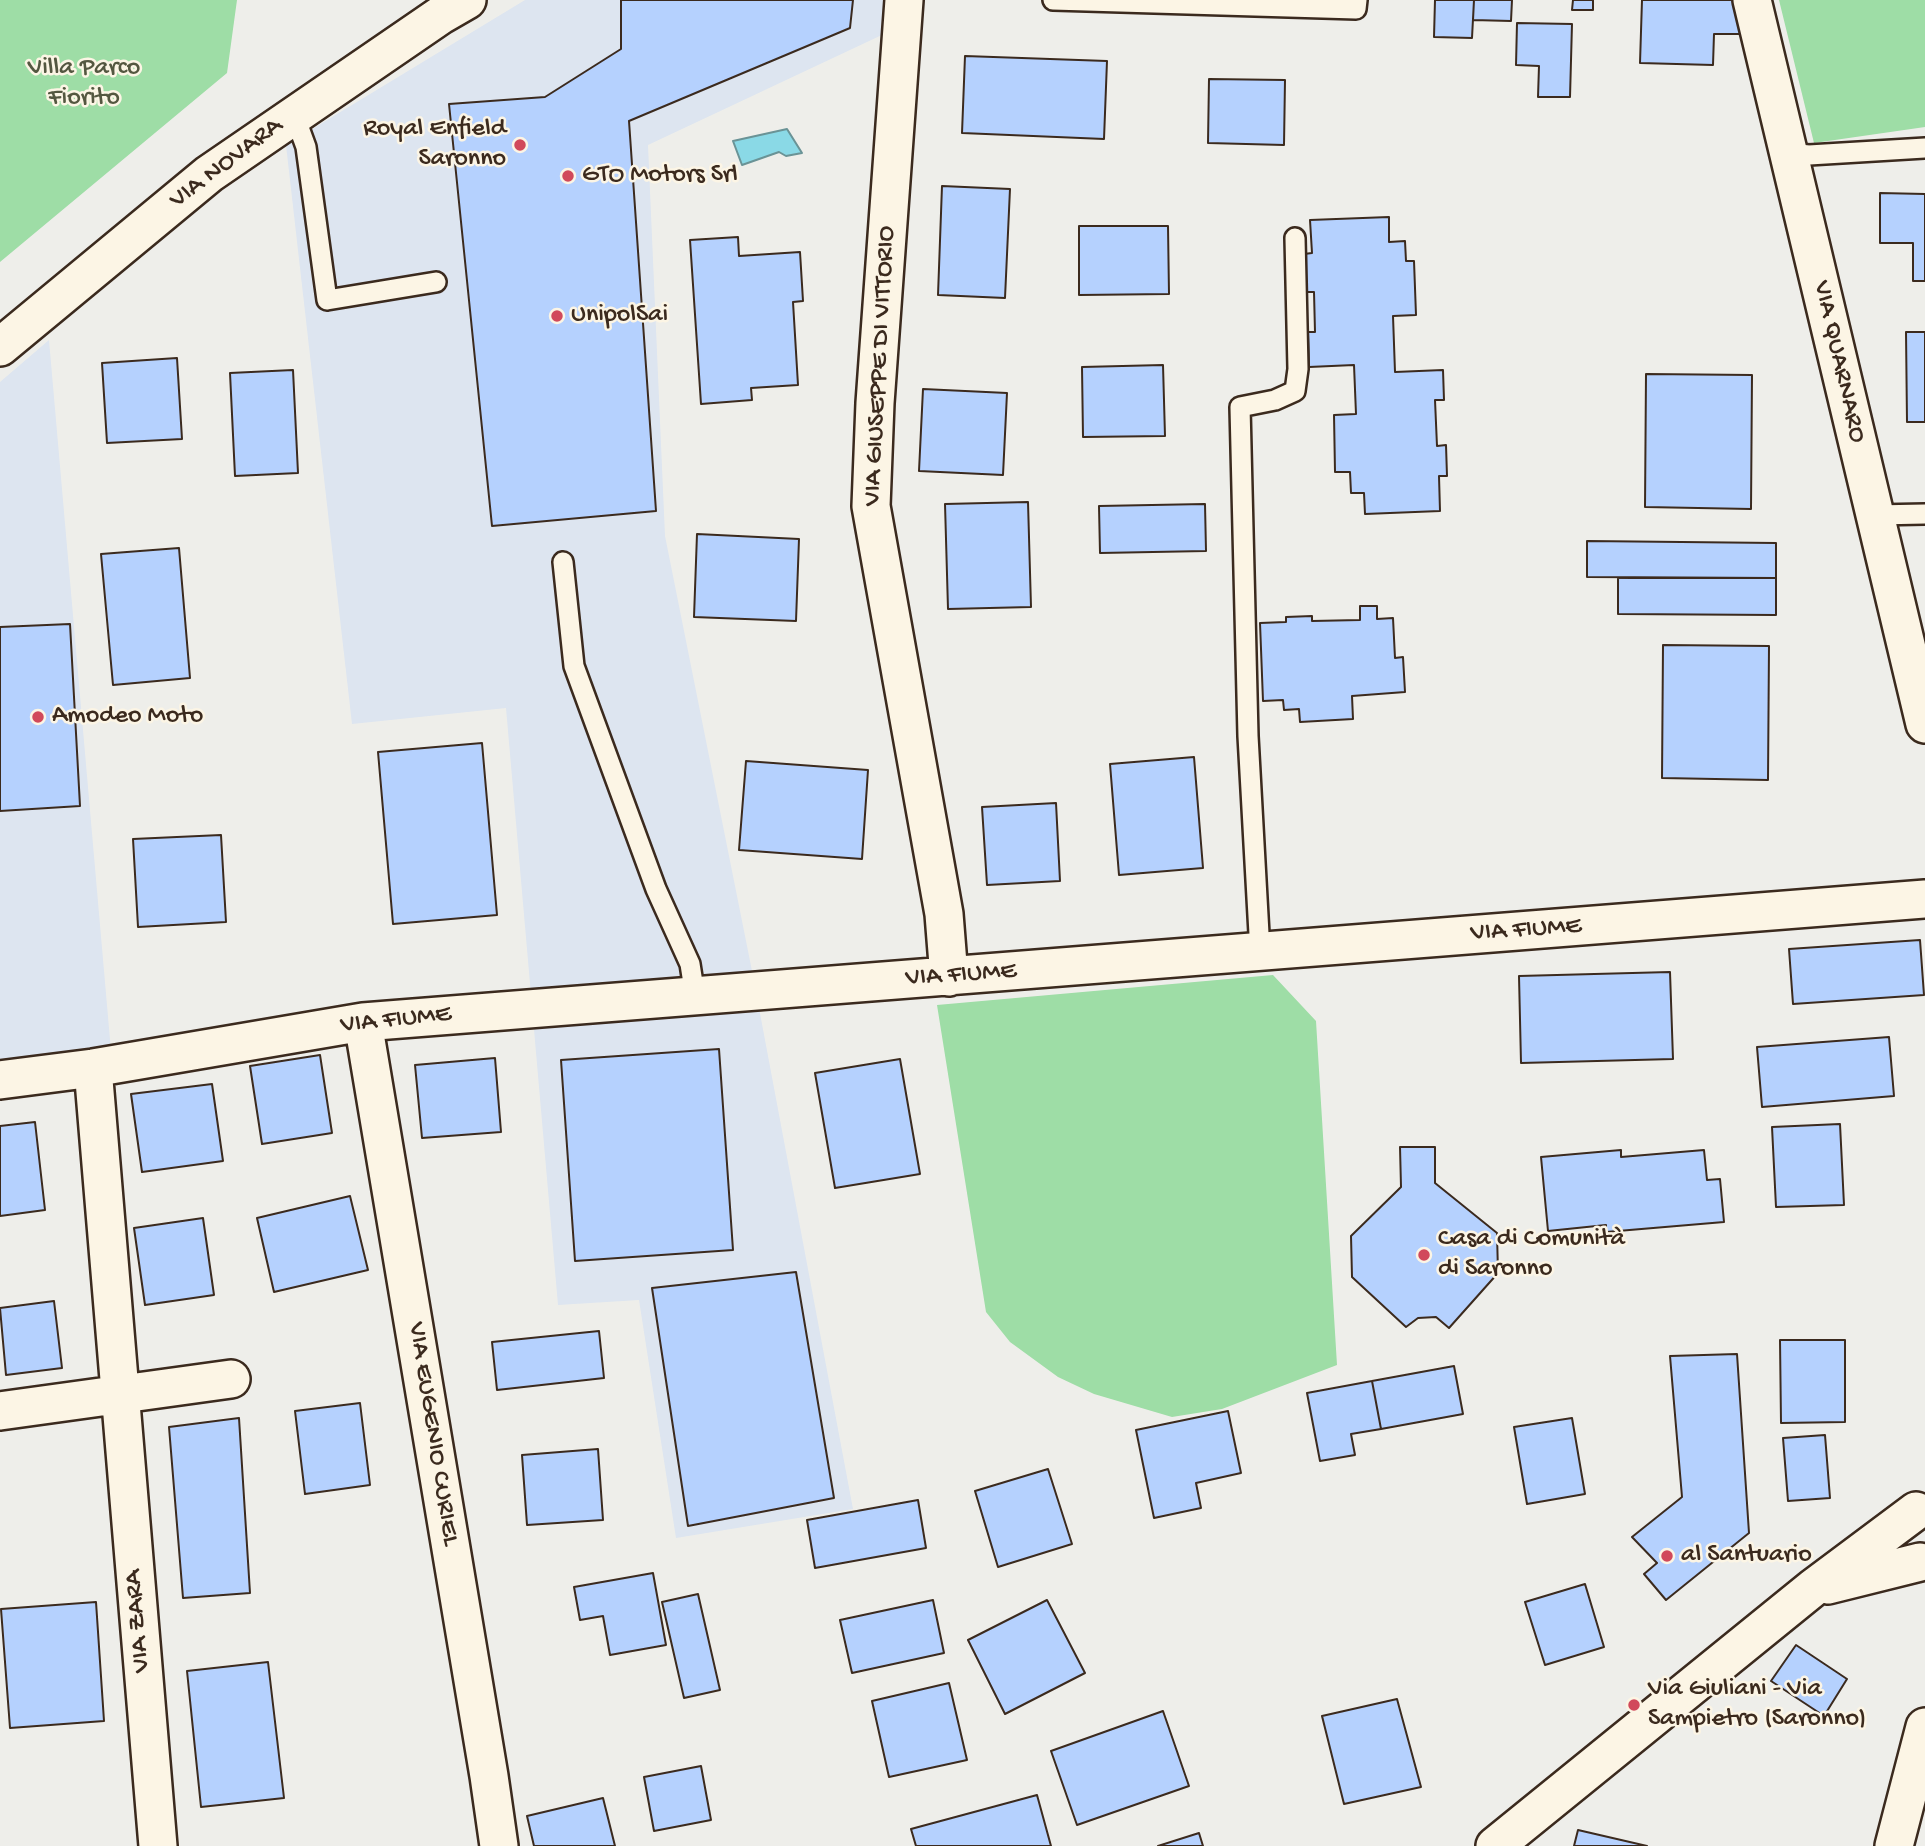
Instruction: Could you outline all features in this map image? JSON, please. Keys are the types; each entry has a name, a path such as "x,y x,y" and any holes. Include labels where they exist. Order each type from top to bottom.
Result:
{"street":[{"name":"VIA GIUSEPPE DI VITTORIO","path":"904,0 876,389 871,506 944,914 949,977"},
{"name":"VIA QUARNARO","path":"1752,0 1925,724"},
{"name":"VIA NOVARA","path":"0,347 209,174 448,5"},
{"name":"VIA FIUME","path":"0,1080 93,1068 363,1022 1925,899"},
{"name":"VIA EUGENIO CURIEL","path":"363,1022 499,1846"},
{"name":"VIA ZARA","path":"93,1068 158,1846"},
{"path":"0,1411 231,1379"},
{"path":"1813,1588 1923,1565 1913,1538 1920,1503"},
{"path":"1495,1846 1920,1503"},
{"path":"1894,1846 1925,1727"}],"lane":[{"path":"1053,0 1356,9 1357,0"},
{"path":"294,114 306,147 327,300 436,282"},
{"path":"1788,153 1810,155 1925,148"},
{"path":"1261,952 1248,736 1240,407 1275,400 1295,391 1298,369 1295,238"},
{"path":"1875,515 1925,514"},
{"path":"564,562 573,666 656,889 690,964 695,996"}],"shaded area":[{"path":"525,0 887,0 884,34 648,145 665,536 753,976 853,1509 676,1538 639,1300 558,1305 506,708 352,724 286,145"},
{"path":"49,340 111,1051 0,1064 0,382"}],"green space":[{"name":"Villa Parco Fiorito","path":"0,0 237,0 227,73 0,262"},
{"path":"1779,0 1925,0 1925,127 1814,143"},
{"path":"1273,975 1316,1021 1337,1365 1222,1409 1172,1417 1094,1394 1058,1377 1010,1342 986,1312 937,1005"}],"water":[{"path":"787,129 802,153 786,156 779,152 742,165 733,141"}],"building":[{"name":"UnipolSai","path":"621,0 853,0 850,28 629,121 656,511 492,526 449,104 545,97 621,49"},
{"path":"1435,0 1474,0 1472,38 1434,37"},
{"path":"1474,0 1512,0 1511,21 1473,20"},
{"path":"1573,0 1593,0 1593,10 1572,10"},
{"path":"1642,0 1733,0 1742,34 1714,34 1713,65 1640,63"},
{"path":"1517,23 1572,24 1570,97 1538,97 1539,66 1516,65"},
{"path":"965,56 1107,61 1104,139 962,133"},
{"path":"1209,79 1285,80 1284,145 1208,143"},
{"path":"942,186 1010,189 1005,298 938,295"},
{"path":"1880,193 1925,194 1925,281 1913,281 1913,243 1880,243"},
{"path":"1389,217 1389,242 1405,241 1406,261 1414,261 1416,315 1393,316 1395,372 1443,370 1444,400 1435,400 1437,446 1446,445 1447,476 1439,476 1440,511 1365,514 1364,493 1351,493 1350,472 1335,472 1334,415 1356,414 1354,365 1309,367 1308,332 1315,332 1314,292 1305,292 1304,254 1312,253 1310,220"},
{"path":"1079,226 1168,226 1169,294 1079,295"},
{"path":"738,237 739,256 800,252 803,301 793,302 798,385 751,388 752,400 701,404 690,240"},
{"path":"1906,332 1925,332 1925,422 1907,422"},
{"path":"177,358 182,439 107,443 102,363"},
{"path":"1163,365 1165,436 1083,437 1082,367"},
{"path":"293,370 298,473 235,476 230,373"},
{"path":"1646,374 1752,375 1751,509 1645,507"},
{"path":"923,389 1007,393 1003,475 919,471"},
{"path":"1028,502 1031,607 948,609 945,504"},
{"path":"1205,504 1206,551 1100,553 1099,506"},
{"path":"697,534 799,539 796,621 694,617"},
{"path":"1587,541 1776,543 1776,578 1587,577"},
{"path":"179,548 190,678 113,685 101,554"},
{"path":"1618,578 1776,578 1776,615 1618,614"},
{"path":"1360,606 1377,606 1377,619 1393,618 1395,658 1403,657 1405,692 1352,696 1353,719 1300,722 1299,709 1284,710 1283,700 1263,701 1260,623 1286,622 1286,617 1312,616 1312,621 1360,620"},
{"name":"Amodeo Moto","path":"70,624 80,806 0,811 0,627"},
{"path":"1663,645 1769,646 1768,780 1662,778"},
{"path":"482,743 497,915 393,924 378,752"},
{"path":"1194,757 1203,868 1119,875 1110,764"},
{"path":"746,761 868,770 862,859 739,850"},
{"path":"1056,803 1060,881 987,885 982,807"},
{"path":"221,835 226,922 138,927 133,839"},
{"path":"1920,940 1924,995 1793,1004 1789,949"},
{"path":"1670,972 1673,1059 1521,1063 1519,976"},
{"path":"1889,1037 1894,1096 1762,1107 1757,1047"},
{"path":"719,1049 733,1250 575,1261 561,1060"},
{"path":"320,1055 332,1133 262,1144 250,1066"},
{"path":"495,1058 501,1132 422,1138 415,1065"},
{"path":"900,1059 920,1174 835,1188 815,1073"},
{"path":"212,1084 223,1161 142,1172 131,1094"},
{"path":"35,1122 45,1210 0,1216 0,1126"},
{"path":"1840,1124 1844,1205 1776,1207 1772,1127"},
{"name":"Casa di Comunità di Saronno","path":"1400,1147 1435,1147 1435,1183 1497,1233 1498,1273 1449,1328 1436,1317 1418,1318 1406,1327 1352,1277 1351,1236 1401,1187"},
{"path":"1621,1150 1621,1157 1704,1150 1707,1180 1720,1179 1724,1222 1606,1232 1606,1225 1548,1231 1541,1157"},
{"path":"350,1196 368,1270 274,1292 257,1218"},
{"path":"203,1218 214,1295 145,1305 134,1228"},
{"path":"796,1272 834,1498 688,1526 652,1288"},
{"path":"54,1301 62,1368 6,1375 0,1308"},
{"path":"599,1331 604,1378 497,1390 492,1342"},
{"path":"1780,1340 1845,1340 1845,1422 1781,1423"},
{"path":"1737,1354 1749,1533 1666,1600 1644,1574 1657,1563 1632,1537 1682,1497 1670,1356"},
{"path":"1454,1366 1463,1414 1381,1429 1372,1381"},
{"path":"1372,1381 1381,1429 1351,1434 1355,1455 1320,1461 1307,1393"},
{"path":"360,1403 370,1485 305,1494 295,1411"},
{"path":"1228,1411 1241,1473 1196,1483 1201,1508 1154,1518 1136,1430"},
{"path":"239,1418 250,1593 183,1598 169,1427"},
{"path":"1572,1418 1585,1494 1527,1504 1514,1427"},
{"path":"1825,1435 1830,1498 1788,1501 1783,1438"},
{"path":"598,1449 603,1520 527,1525 522,1455"},
{"path":"1048,1469 1072,1544 998,1567 975,1491"},
{"path":"918,1500 926,1548 815,1568 807,1520"},
{"path":"653,1573 666,1645 610,1655 603,1616 580,1620 574,1587"},
{"path":"1585,1584 1604,1647 1545,1665 1525,1602"},
{"path":"698,1594 720,1690 684,1698 662,1602"},
{"path":"933,1600 944,1653 852,1673 840,1620"},
{"path":"1047,1600 1085,1673 1005,1714 968,1640"},
{"path":"96,1602 104,1721 10,1728 1,1609"},
{"path":"1796,1645 1847,1679 1824,1716 1771,1681"},
{"path":"268,1662 284,1798 201,1807 187,1671"},
{"path":"949,1683 967,1760 889,1777 872,1701"},
{"path":"1397,1699 1421,1787 1344,1804 1322,1716"},
{"path":"1163,1711 1189,1786 1077,1825 1051,1751"},
{"path":"701,1766 711,1820 654,1831 644,1777"},
{"path":"1037,1795 1051,1846 916,1846 911,1829"},
{"path":"603,1798 615,1846 534,1846 527,1816"},
{"path":"1578,1830 1647,1846 1574,1846"},
{"path":"1199,1833 1203,1846 1158,1846"}],"place":[{"name":"Royal Enfield Saronno","path":"520,145"},
{"name":"GTO Motors Srl","path":"568,176"},
{"name":"UnipolSai","path":"557,316"},
{"name":"Amodeo Moto","path":"38,717"},
{"name":"Casa di Comunità di Saronno","path":"1424,1255"},
{"name":"al Santuario","path":"1667,1556"},
{"name":"Via Giuliani - Via Sampietro (Saronno)","path":"1634,1705"}]}
